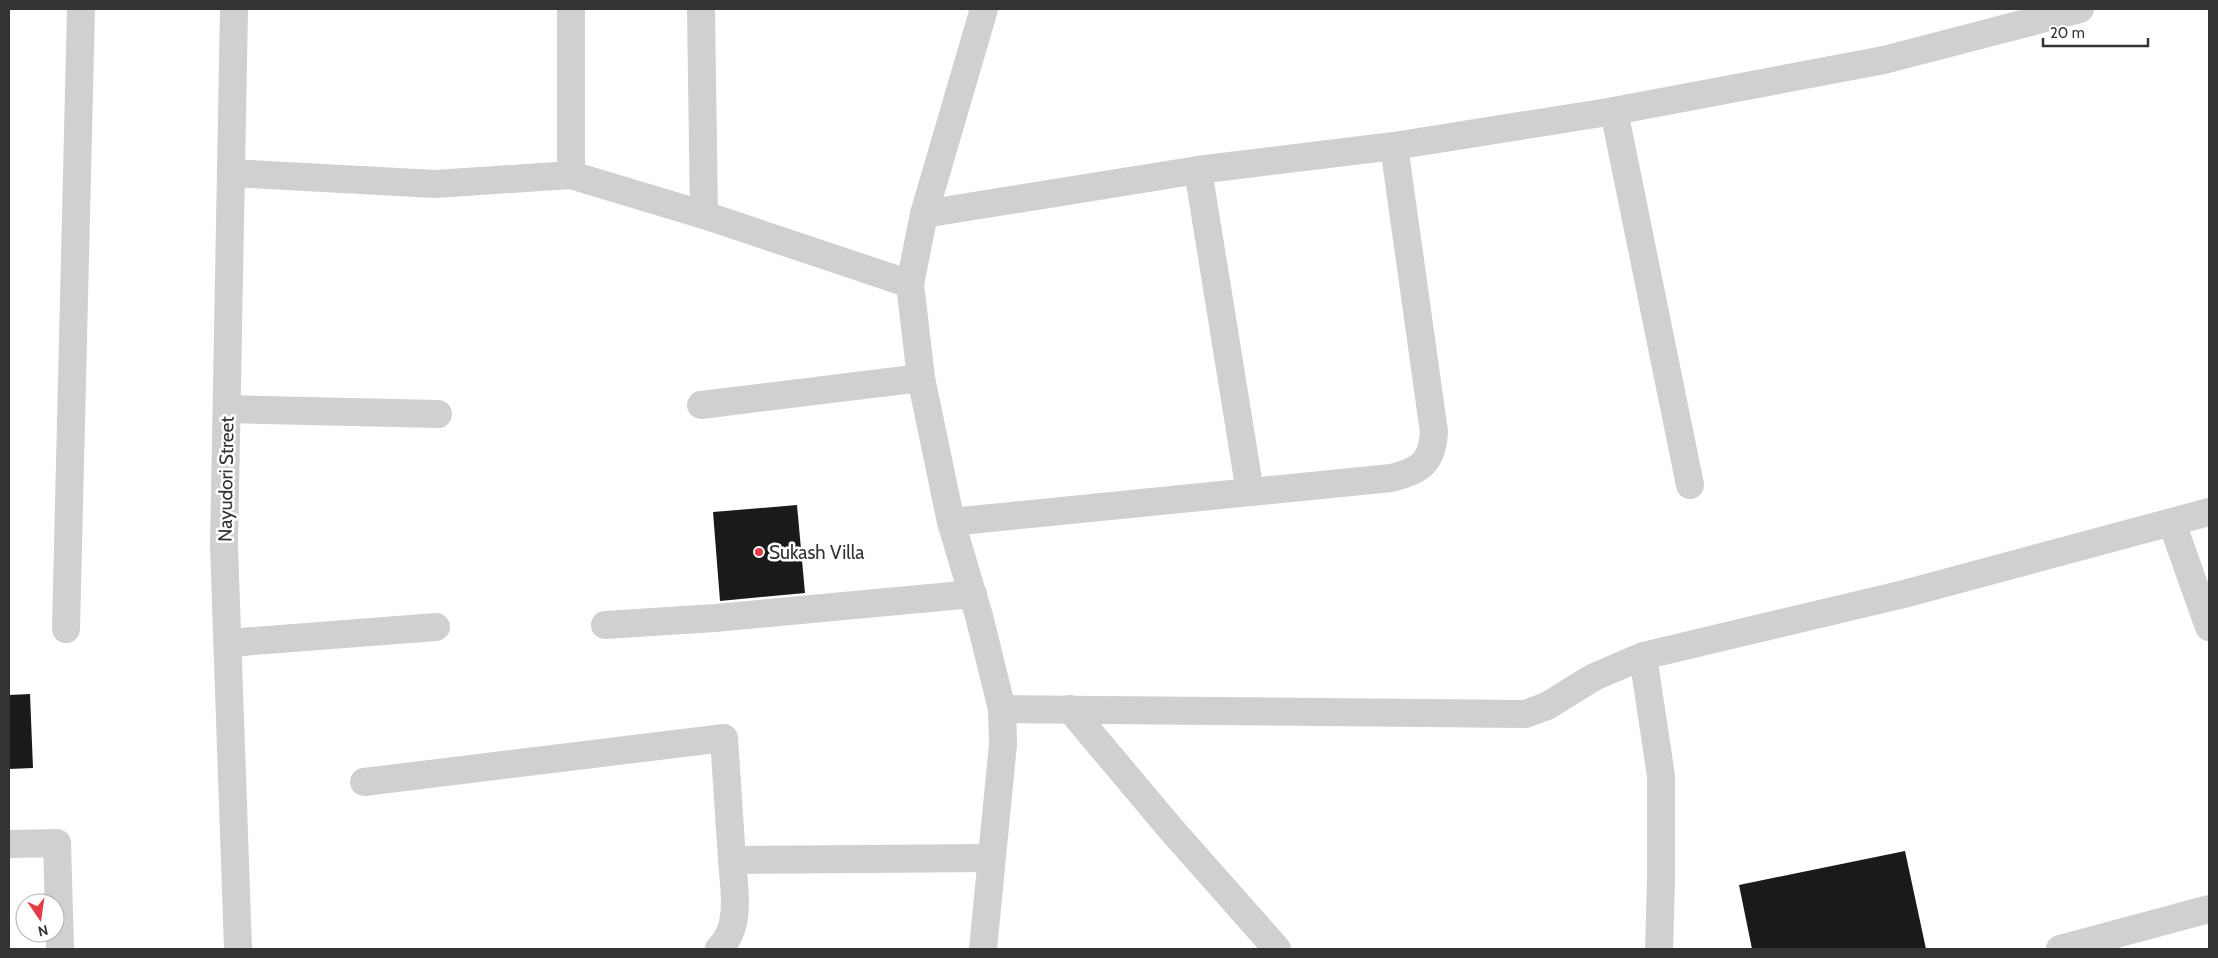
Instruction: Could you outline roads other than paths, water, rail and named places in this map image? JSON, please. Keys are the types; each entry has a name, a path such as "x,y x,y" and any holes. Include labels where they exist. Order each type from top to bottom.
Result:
{"street":[{"path":"66,629 81,9"},
{"name":"Nayudori Street","path":"234,9 224,546 238,949"},
{"path":"571,9 571,175"},
{"path":"701,9 704,215"},
{"path":"983,949 1003,744 1002,709 951,522 921,378 910,284 924,214 984,9"},
{"path":"924,214 1198,170 1394,146 1614,112 1884,60 2080,9"},
{"path":"1614,112 1690,485"},
{"path":"951,522 1390,478 1411,473 1425,463 1433,448 1434,432 1394,146"},
{"path":"1198,170 1250,492"},
{"path":"231,173 435,184 571,175 704,215 910,284"},
{"path":"701,405 921,378"},
{"path":"227,409 438,414"},
{"path":"1002,709 1525,714 1547,706 1594,677 1643,656 1904,594 2209,512"},
{"path":"2172,522 2209,627"},
{"path":"605,624 715,618 972,594"},
{"path":"228,643 436,627"},
{"path":"1643,656 1661,776 1659,949"},
{"path":"1070,709 1170,828 1277,949"},
{"path":"364,782 724,738 735,917 728,940 719,949"},
{"path":"9,844 57,843 60,949"},
{"path":"732,860 991,858"},
{"path":"2060,949 2209,909"}],"place":[{"name":"Sukash Villa","path":"759,552"}]}
